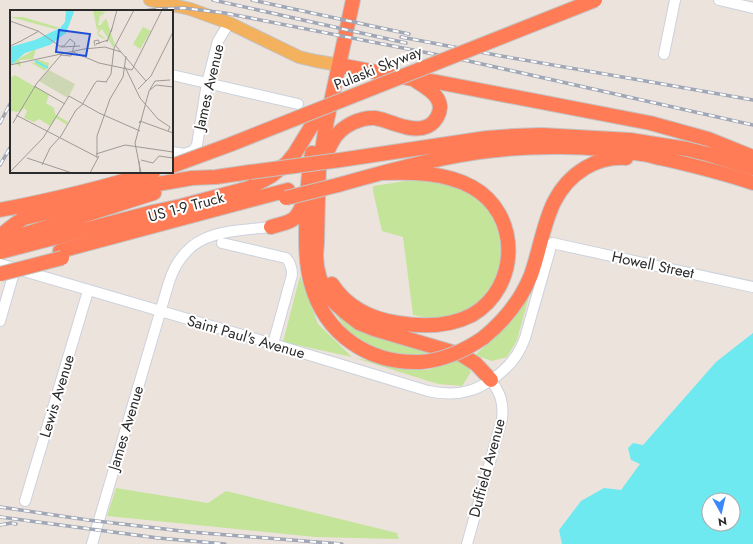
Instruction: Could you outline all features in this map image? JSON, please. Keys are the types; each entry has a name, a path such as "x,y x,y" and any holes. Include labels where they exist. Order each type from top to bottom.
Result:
{"highway":[{"path":"345,0 319,169 318,197 308,272 314,295 326,315 339,332 354,344 374,355 397,362 438,360 455,354 483,338 505,317 523,292 531,274 552,205 562,189 573,176 588,166 617,158 665,159"},
{"path":"353,0 319,114 309,169 306,196 312,246 318,273 322,284 334,302 359,323 374,329 462,355 476,364 491,380"},
{"name":"Pulaski Skyway","path":"173,158 573,0"},
{"name":"Pulaski Skyway","path":"173,166 595,0"},
{"path":"334,64 437,82 664,126 708,139 753,157"},
{"path":"319,169 336,136 351,124 360,120 374,118 415,130 425,128 435,121 439,114 440,106 438,99 431,90 413,79"},
{"path":"0,260 58,242 154,216 181,206 243,190 260,183 287,163 295,153 319,114"},
{"path":"0,252 58,242 287,194 338,181 425,154 500,137 542,135 630,140 707,154 753,168"},
{"path":"0,274 58,242 169,188 216,177 340,160 425,154 466,154 553,147 587,148 643,154 706,168 753,183"},
{"path":"381,173 425,154"},
{"path":"0,203 123,173"},
{"path":"0,210 86,191 149,173"},
{"path":"271,227 293,231 312,246 335,288 342,297 351,305 372,316 408,324 438,325 450,323 478,311 496,293 502,282 508,264 508,240 502,218 492,203 484,195 462,182 444,177 417,173 381,173 338,181"},
{"path":"58,242 0,241 6,231 14,224 30,216 142,187 192,178 216,177"},
{"path":"271,227 294,219 299,214 306,196"},
{"path":"0,265 58,242"}],"main road":[{"path":"150,0 190,9 229,23 294,56 334,64"}],"street":[{"path":"664,54 675,0"},
{"path":"719,0 753,8"},
{"name":"James Avenue","path":"173,152 184,154 192,151 197,145 208,83 218,42 229,23"},
{"path":"173,75 298,104"},
{"name":"James Avenue","path":"92,544 173,271 180,257 188,249 203,240 220,233 271,227"},
{"path":"222,243 286,258 291,266 292,275 273,344"},
{"name":"Howell Street","path":"491,380 506,368 521,349 552,243 753,287"},
{"name":"Saint Paul's Avenue","path":"0,265 434,392 452,394 468,391 491,380"},
{"path":"0,320 15,269"},
{"name":"Lewis Avenue","path":"25,500 88,290"},
{"name":"Duffield Avenue","path":"467,544 502,419 503,408 501,398 491,380"}],"green space":[{"path":"406,181 423,181 455,186 478,200 485,207 496,225 501,245 501,256 497,274 484,295 467,312 440,320 413,315 403,237 382,231 373,191 373,186"},
{"path":"535,275 517,340 507,357 492,361 475,355 495,337"},
{"path":"300,276 318,324 352,357 283,342"},
{"path":"335,314 367,332 432,351 412,357 383,351 353,337"},
{"path":"352,357 400,368 427,370 462,359 471,372 462,386 438,384"},
{"path":"116,488 208,503 226,491 397,533 399,539 315,537 107,516"}],"water":[{"path":"753,333 753,544 562,544 559,530 581,501 604,488 621,490 640,464 631,460 628,448 633,443 643,445 716,362"}],"railway":[{"path":"213,0 406,43"},
{"path":"252,0 409,34"},
{"path":"152,10 183,8 225,13 464,60 753,125"},
{"path":"401,37 753,100"},
{"path":"0,123 10,104"},
{"path":"0,165 10,148"},
{"path":"0,507 88,520 190,532 342,544"},
{"path":"0,517 158,538 225,544"},
{"path":"0,525 11,523 16,524"}]}
